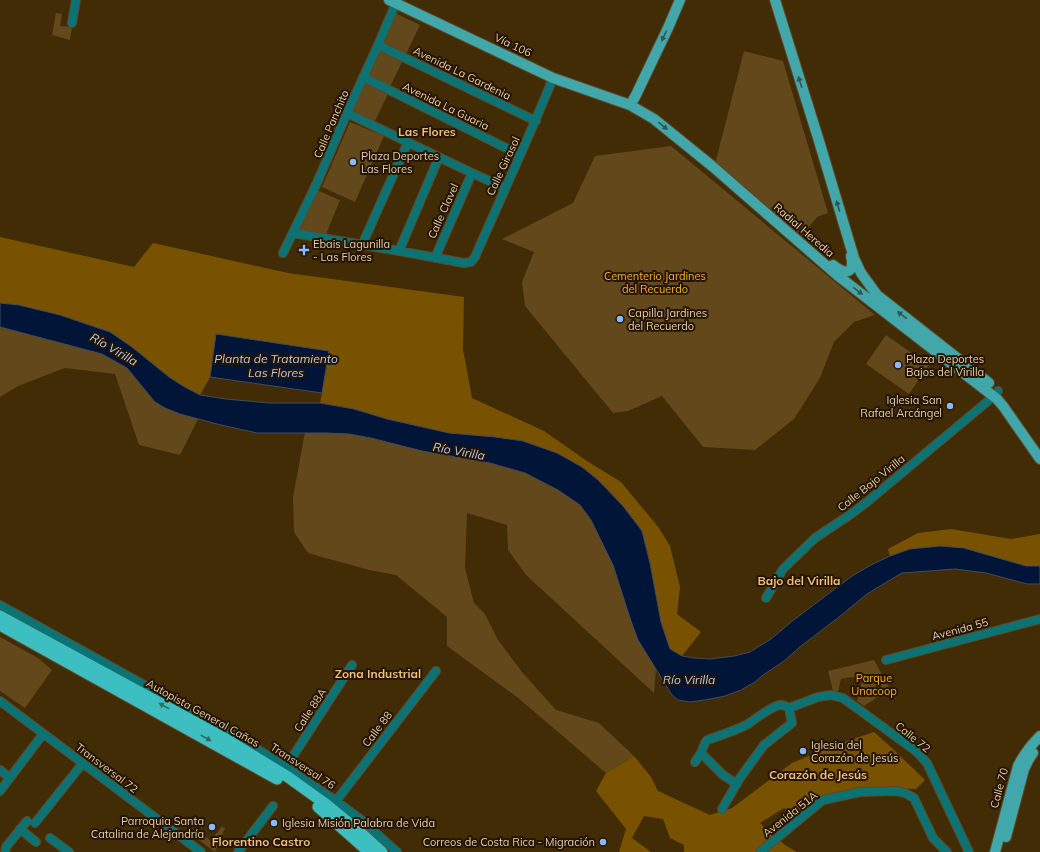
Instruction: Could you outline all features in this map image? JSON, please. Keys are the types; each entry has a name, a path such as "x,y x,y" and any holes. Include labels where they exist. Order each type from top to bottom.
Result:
{"highway":[{"name":"Autopista General Cañas","path":"0,616 226,739 288,777 327,805 382,852"},
{"name":"Autopista General Cañas","path":"0,625 283,782 323,811 369,852"}],"main road":[{"path":"630,105 668,28 680,0"},
{"name":"Radial Heredia","path":"775,0 854,258 861,273 876,295 996,393 1003,406 1040,459"},
{"name":"Vía 106","path":"393,1 553,78 630,105"},
{"name":"Radial Heredia","path":"630,105 654,119 716,170 837,275 1007,400 1040,448"},
{"path":"716,170 742,188 838,269 846,272 852,267 848,238"},
{"name":"Calle 70","path":"995,852 1018,766 1023,756 1040,736"},
{"name":"Calle 70","path":"1002,852 1024,769 1029,759 1040,746"}],"street":[{"path":"72,23 76,0"},
{"name":"Calle Panchito","path":"283,253 313,191 378,45 393,1"},
{"name":"Avenida La Gardenia","path":"378,45 536,121"},
{"name":"Avenida La Guaria","path":"363,77 520,155"},
{"name":"Calle Girasol","path":"435,258 464,263 471,262 475,257 536,121 553,78"},
{"path":"347,113 505,188"},
{"path":"362,245 408,142"},
{"path":"399,251 439,157"},
{"name":"Calle Clavel","path":"435,258 472,173"},
{"path":"293,233 435,258"},
{"name":"Calle Bajo Virilla","path":"766,598 783,569 815,538 867,502 996,393"},
{"name":"Transversal 76","path":"0,605 231,733 286,767 360,819 397,852"},
{"name":"Avenida 55","path":"886,660 1040,619"},
{"name":"Calle 88A","path":"286,767 352,665"},
{"name":"Calle 88","path":"336,801 436,671"},
{"name":"Calle 72","path":"789,708 818,697 831,695 844,698 917,752 927,763 969,852"},
{"name":"Transversal 72","path":"0,700 201,852"},
{"path":"695,762 707,740 748,724 779,705 789,708 792,723 764,745 722,809"},
{"path":"0,791 43,734"},
{"path":"701,753 723,775 737,784"},
{"path":"5,852 6,847 20,829 31,822 83,763"},
{"path":"0,770 10,778"},
{"name":"Avenida 51A","path":"760,852 823,800 860,792 896,791 905,793 914,798 932,838 947,852"},
{"path":"238,852 273,806"},
{"path":"20,829 36,842"},
{"path":"50,838 69,852"}],"green space":[{"path":"56,13 62,14 60,26 72,27 70,40 52,35"},
{"path":"395,13 420,25 406,54 381,42"},
{"path":"379,46 404,58 390,87 365,75"},
{"path":"744,51 783,61 828,213 817,217 802,236 715,164"},
{"path":"364,80 389,92 375,121 350,110"},
{"name":"Plaza Deportes Las Flores","path":"350,122 384,136 355,202 322,187"},
{"name":"Cementerio Jardines del Recuerdo","path":"671,146 875,315 854,322 834,342 820,378 794,419 755,450 703,447 662,396 628,411 613,413 525,306 522,282 534,252 502,239 573,203 595,156"},
{"path":"317,190 340,200 325,237 300,232 299,229"},
{"path":"0,327 102,354 127,368 155,402 180,414 198,419 180,455 139,445 115,374 65,368 18,386 0,397"},
{"name":"Plaza Deportes Bajos del Virilla","path":"886,335 929,365 909,394 866,364"},
{"path":"305,432 349,434 422,451 490,463 525,473 558,490 580,505 591,520 613,565 638,640 656,668 654,693 526,575 508,550 507,525 467,513 465,568 474,603 485,614 498,640 522,672 556,710 599,723 634,756 606,773 517,697 447,646 447,617 396,575 369,570 308,553 294,532 293,497"},
{"path":"0,637 38,658 52,670 25,708 0,691"},
{"name":"Parque Unacoop","path":"874,660 890,689 864,706 857,701 862,681 853,677 841,679 838,691 833,691 828,671"},
{"path":"222,826 225,828 215,852 195,837 200,832 211,841"}],"shaded area":[{"path":"0,237 134,267 153,243 288,273 464,297 463,349 472,398 544,431 587,461 621,482 659,528 670,546 680,587 677,614 701,632 682,656 670,649 661,622 650,563 642,531 623,506 598,480 582,467 495,437 449,433 387,419 354,409 320,403 328,351 216,334 210,377 200,395 169,377 132,347 110,332 60,315 19,305 0,303"},
{"path":"951,529 1011,539 1040,534 1040,566 1026,566 1015,563 910,549 890,556 888,549 918,533"},
{"path":"874,732 925,780 916,789 867,787 818,797 794,815 784,808 760,823 785,845 797,852 684,852 684,845 670,838 663,819 644,816 632,838 651,852 619,852 626,829 596,791 606,773 634,756 651,777 658,791 710,815 732,808 792,763 835,745"}],"water":[{"name":"Río Virilla","path":"0,303 19,305 60,315 110,332 132,347 169,377 200,395 269,403 320,403 354,409 387,419 449,433 523,441 557,453 582,467 598,480 623,506 642,531 650,563 661,622 670,649 682,656 710,659 750,652 771,639 852,576 890,556 910,549 940,546 964,548 1026,566 1040,566 1040,584 1027,584 986,573 955,569 902,573 867,594 784,661 741,690 725,696 705,700 690,702 678,700 672,695 638,640 613,565 591,520 580,505 558,490 525,473 490,463 422,451 371,438 349,434 327,433 257,433 180,414 155,402 127,368 102,354 0,327"},
{"name":"Planta de Tratamiento Las Flores","path":"216,334 329,351 322,393 210,377"}],"place":[{"name":"Plaza Deportes Las Flores","path":"353,162"},
{"name":"Ebais Lagunilla - Las Flores","path":"304,250"},
{"name":"Capilla Jardines del Recuerdo","path":"620,319"},
{"name":"Plaza Deportes Bajos del Virilla","path":"898,365"},
{"name":"Iglesia San Rafael Arcángel","path":"950,406"},
{"name":"Iglesia del Corazón de Jesús","path":"803,751"},
{"name":"Iglesia Misión Palabra de Vida","path":"274,823"},
{"name":"Parroquia Santa Catalina de Alejandría","path":"212,827"},
{"name":"Correos de Costa Rica - Migración","path":"603,842"}],"district":[{"name":"Las Flores","path":"427,131"},
{"name":"Bajo del Virilla","path":"799,580"},
{"name":"Zona Industrial","path":"378,673"},
{"name":"Corazón de Jesús","path":"818,774"},
{"name":"Florentino Castro","path":"261,841"}]}
